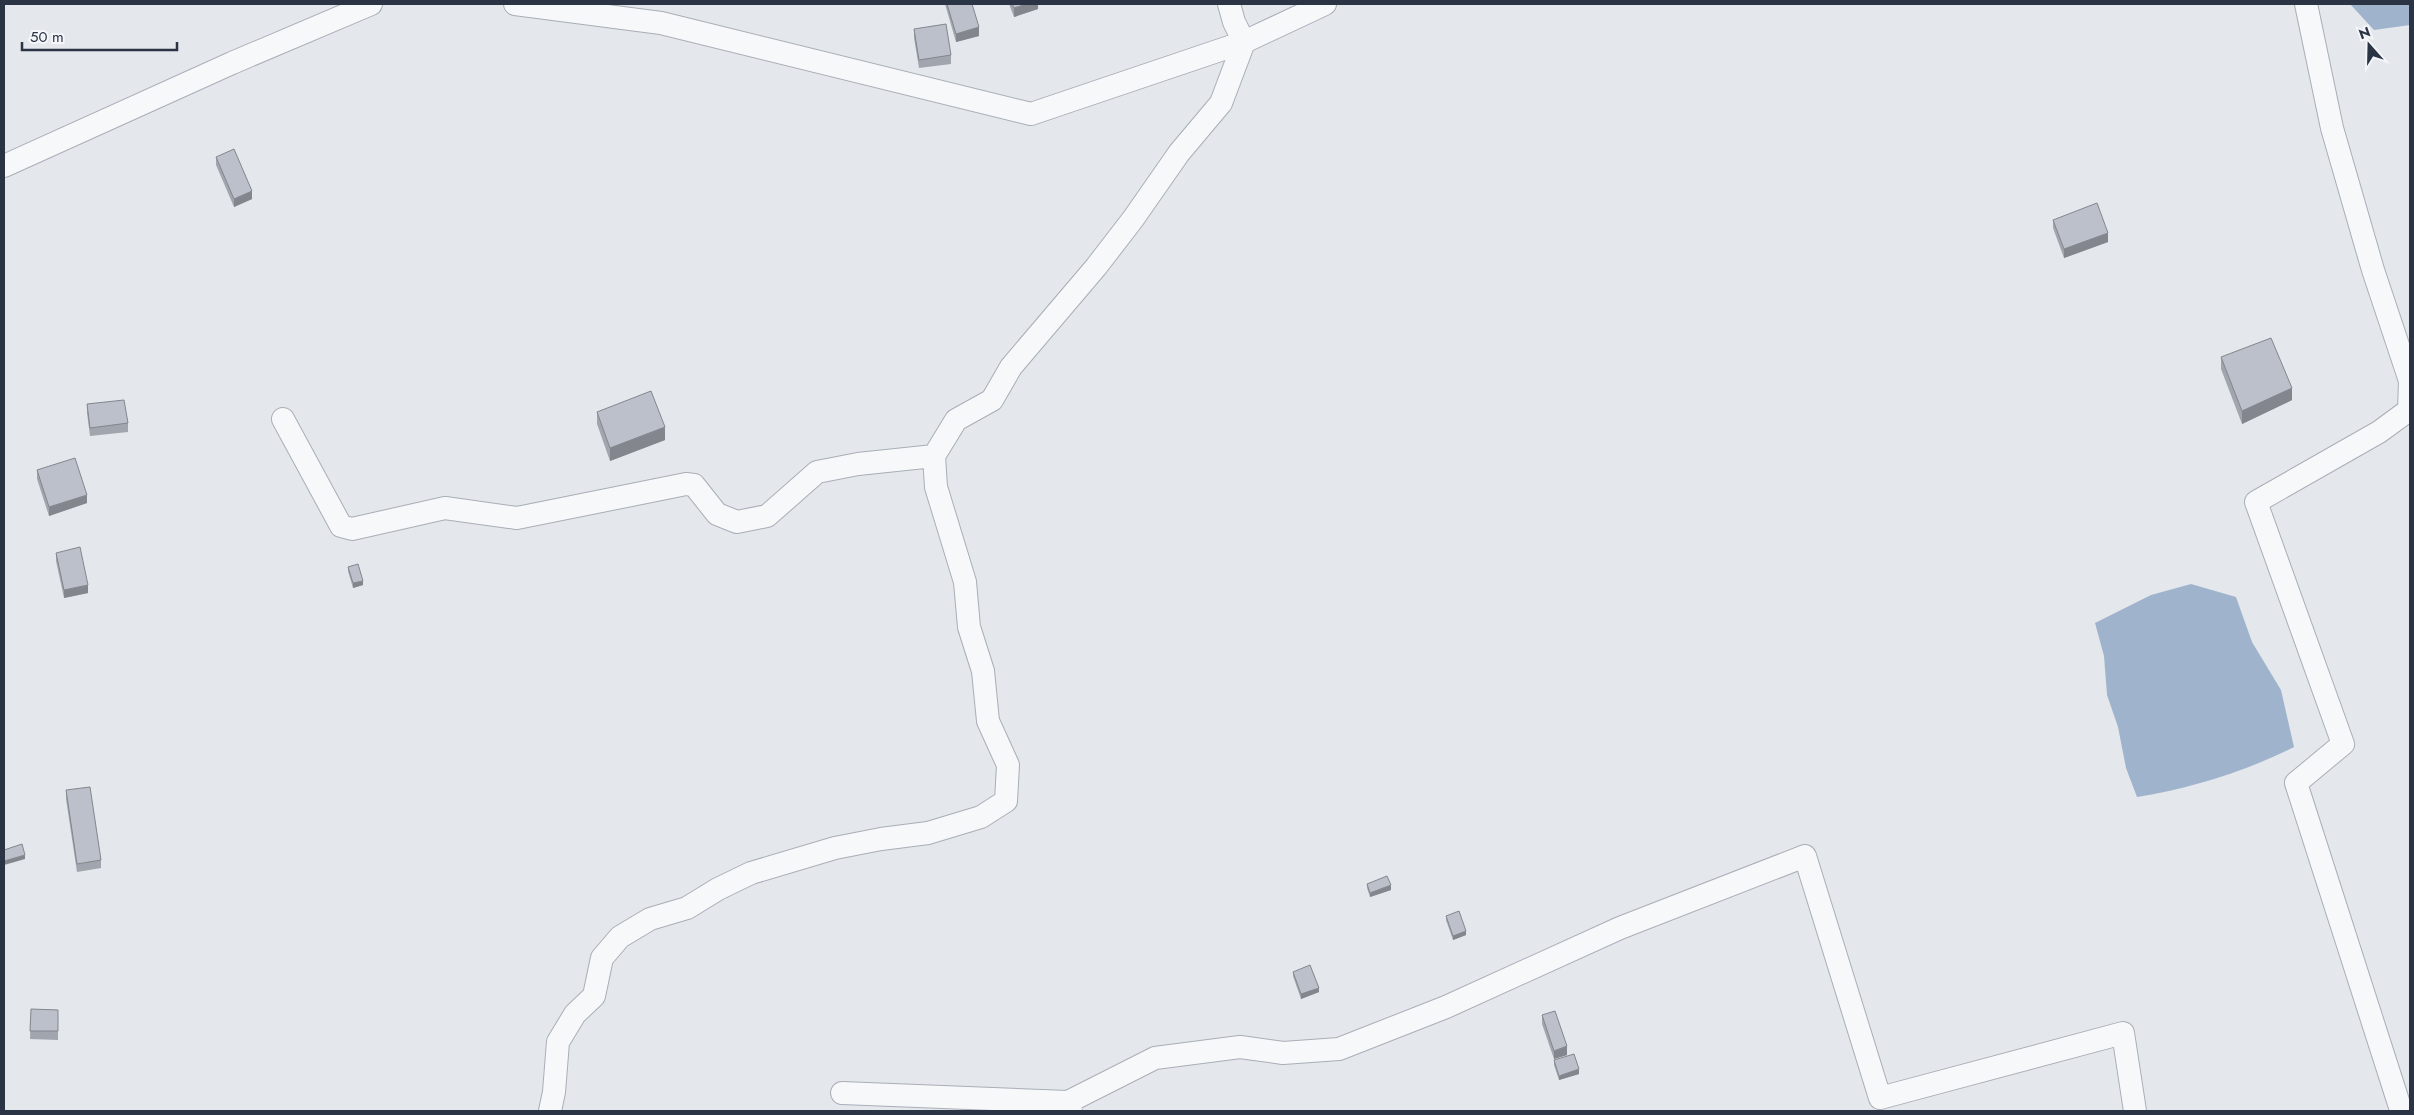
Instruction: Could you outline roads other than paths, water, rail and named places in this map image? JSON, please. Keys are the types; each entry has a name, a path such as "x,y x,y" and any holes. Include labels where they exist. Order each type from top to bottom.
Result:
{"street":[{"path":"4,166 232,63 371,4"},
{"path":"515,4 661,23 1031,114 1244,42 1325,4"},
{"path":"550,1111 554,1092 558,1042 575,1014 594,996 602,958 620,938 650,919 687,908 718,889 751,873 835,848 881,839 928,833 981,817 1006,801 1008,765 988,721 983,670 969,627 966,582 936,487 934,456 956,420 992,400 1011,367 1096,267 1133,219 1179,153 1221,104 1244,42 1234,22 1229,4"},
{"path":"2306,4 2332,128 2373,270 2410,381 2410,410 2379,432 2256,502 2342,744 2296,782 2400,1107"},
{"path":"284,419 341,526 352,529 445,508 517,518 686,484 694,485 717,514 737,522 767,516 817,472 858,464 934,456"},
{"path":"842,1093 1070,1107 1155,1058 1240,1047 1283,1053 1338,1049 1446,1007 1620,928 1805,856 1880,1098 2124,1033 2135,1111"}],"water":[{"path":"2350,4 2410,4 2410,25 2374,30"},
{"path":"2191,584 2236,597 2252,642 2281,690 2294,747 2256,764 2217,778 2178,789 2137,797 2126,768 2118,727 2107,695 2104,656 2095,623 2151,595"}]}
